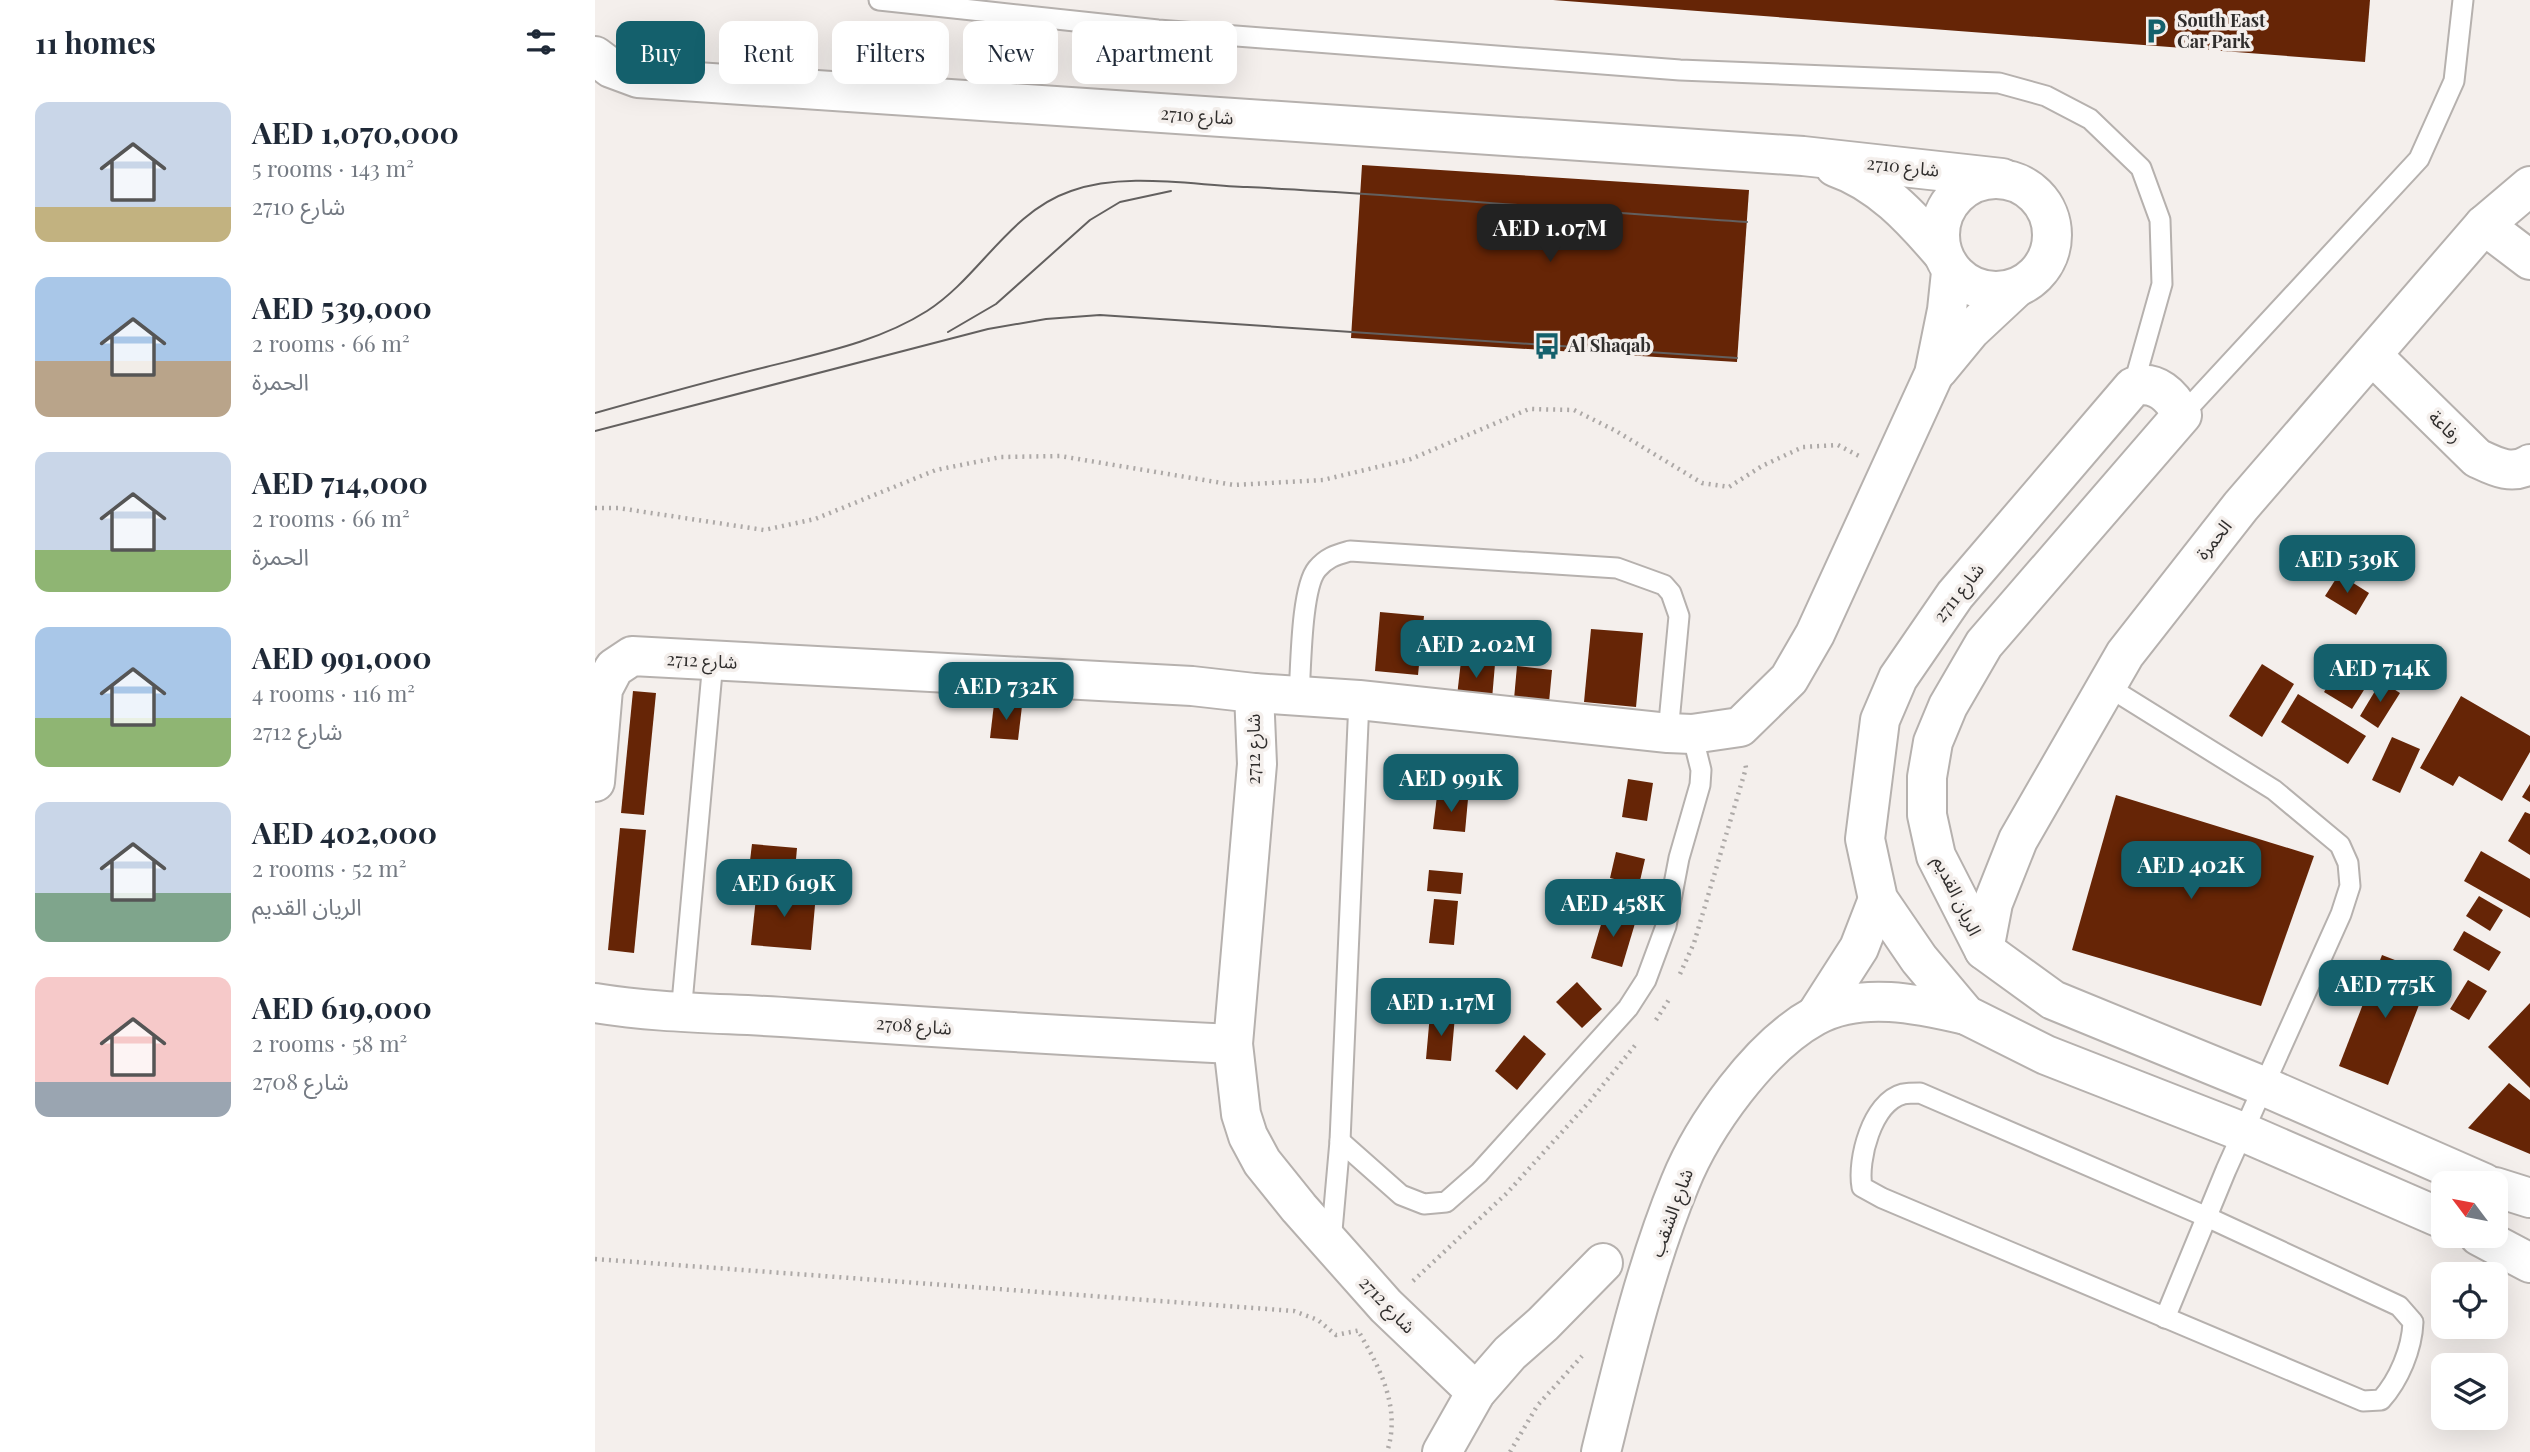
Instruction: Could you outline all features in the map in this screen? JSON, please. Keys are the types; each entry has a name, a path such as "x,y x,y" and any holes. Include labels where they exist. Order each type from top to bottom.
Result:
{"street":[{"name":"شارع 2710","path":"595,56 611,68 638,78 1803,156 2002,178"},
{"name":"شارع 2710","path":"1803,156 1844,170 1881,192 1914,220 1946,263"},
{"path":"1254,693 1359,700 1680,733 1740,727 1789,679 1815,634 1934,374 1947,310 1946,263 1939,230 1945,209 1959,191 1979,181 2002,178 2022,185 2039,197 2050,216 2052,238 2047,259 2035,276 2016,288 1971,330 1934,374"},
{"name":"الحمرة","path":"1984,950 1993,903 2018,840 2125,654 2241,506 2484,225 2530,186"},
{"path":"2484,225 2530,260"},
{"path":"1946,263 1972,287 1994,292 2016,288"},
{"name":"رفاعة","path":"2372,355 2477,458 2496,468 2521,470 2530,464"},
{"path":"2133,387 2150,384 2166,393 2182,415"},
{"name":"شارع 2711","path":"1878,899 1865,839 1880,720 1898,678 1955,595 2133,387"},
{"name":"الريان القديم","path":"2182,415 1984,644 1948,706 1933,743 1927,778 1927,815 1936,856 1984,950 2053,1000 2263,1086 2457,1171"},
{"name":"شارع 2712","path":"595,782 603,689 614,668 632,656 1192,686 1254,693 1257,764 1233,1044 1241,1114 1248,1136 1269,1171 1386,1306 1476,1392"},
{"path":"1878,899 1919,959 1966,1015 2046,1055 2243,1132 2431,1214"},
{"name":"شارع الشقب","path":"1601,1452 1629,1340 1680,1181 1711,1126 1744,1079 1779,1042 1816,1015 1859,948 1878,899"},
{"name":"شارع الشقب","path":"1816,1015 1860,1004 1907,1002 1966,1015"},
{"name":"شارع 2708","path":"595,1003 681,1014 767,1016 1034,1035 1233,1044"},
{"path":"2508,1191 2530,1198"},
{"path":"2502,1248 2530,1263"},
{"path":"1442,1452 1476,1392 1510,1353 1543,1324 1602,1263"}],"lane":[{"path":"879,0 1158,30 1680,70 1999,83 2046,96 2090,119 2141,168 2160,220 2162,284 2133,387"},
{"path":"2182,415 2419,159 2454,81 2463,0"},
{"path":"1299,695 1306,606 1315,571 1330,556 1350,551 1617,568 1664,585 1671,593 1679,616 1680,733 1700,769 1700,785 1658,954 1628,1008 1498,1154 1446,1202 1424,1205 1401,1195 1340,1142"},
{"path":"681,1014 713,661"},
{"path":"2107,687 2274,790 2340,845 2348,863 2350,886 2341,914 2263,1086 2165,1318"},
{"path":"1331,1243 1340,1142 1359,700"},
{"path":"1920,1093 2207,1217 2399,1306 2413,1322 2412,1338 2392,1388 2381,1401 2363,1401 1862,1187 1858,1168 1872,1125 1900,1094 1920,1093"}],"path":[{"path":"595,508 618,508 764,530 815,519 936,470 1001,457 1060,456 1234,485 1323,480 1411,458 1529,409 1574,410 1616,431 1702,483 1729,487 1804,447 1838,445 1860,456 1854,468"},
{"path":"1679,976 1694,943 1746,768 1740,727"},
{"path":"1648,1030 1665,1009 1675,987"},
{"path":"595,1259 1294,1311 1318,1320 1336,1335 1359,1332 1507,1193 1590,1101 1640,1040"},
{"path":"1359,1332 1381,1370 1391,1407 1387,1452"},
{"path":"1510,1452 1537,1406 1582,1356"}],"building":[{"name":"South East Car Park","path":"1553,0 2370,0 2365,62"},
{"path":"1362,165 1749,190 1737,362 1351,338"},
{"path":"2339,574 2369,593 2356,615 2325,596"},
{"path":"1380,612 1424,616 1418,675 1375,671"},
{"path":"1591,629 1643,633 1636,707 1584,702"},
{"path":"1461,661 1495,664 1492,699 1457,696"},
{"path":"2262,664 2294,684 2262,737 2229,716"},
{"path":"2341,664 2369,682 2352,709 2324,692"},
{"path":"1517,666 1552,670 1549,702 1514,699"},
{"path":"2381,681 2400,693 2378,728 2360,716"},
{"path":"633,691 656,693 644,815 621,813"},
{"path":"2298,694 2366,736 2348,764 2281,722"},
{"path":"2461,696 2530,736 2530,752 2502,801 2459,776 2453,786 2420,768"},
{"path":"994,704 1022,706 1018,740 990,738"},
{"path":"2392,737 2420,749 2400,793 2372,780"},
{"path":"1628,779 1653,783 1647,821 1622,817"},
{"path":"2530,784 2530,802 2522,797"},
{"path":"2116,795 2314,856 2261,1006 2072,950"},
{"path":"1437,796 1468,799 1465,832 1433,829"},
{"path":"2525,812 2530,814 2530,855 2508,841"},
{"path":"620,828 646,830 634,953 608,950"},
{"path":"752,844 797,848 794,882 748,877"},
{"path":"2481,851 2530,879 2530,918 2464,881"},
{"path":"1616,852 1645,859 1639,885 1610,878"},
{"path":"1429,870 1463,873 1461,894 1427,891"},
{"path":"757,888 816,894 811,950 751,945"},
{"path":"2479,896 2503,910 2490,931 2466,916"},
{"path":"1434,899 1458,901 1454,945 1429,943"},
{"path":"1605,911 1636,920 1622,967 1591,958"},
{"path":"2464,931 2501,952 2489,971 2453,950"},
{"path":"2382,955 2431,974 2388,1085 2339,1066"},
{"path":"1439,979 1467,982 1464,1013 1436,1010"},
{"path":"2468,980 2487,991 2469,1020 2450,1009"},
{"path":"1577,982 1602,1009 1582,1028 1556,1002"},
{"path":"2530,1003 2530,1088 2488,1047"},
{"path":"1430,1014 1455,1016 1451,1061 1426,1059"},
{"path":"1524,1035 1546,1054 1517,1090 1495,1071"},
{"path":"2509,1083 2530,1100 2530,1154 2468,1128"}],"tram line":[{"path":"595,413 828,351 889,331 927,311 946,297 1030,214 1049,201 1092,185 1136,181 1181,182 1747,222"},
{"path":"948,332 996,304 1090,220 1120,202 1171,191"},
{"path":"595,431 988,329 1046,319 1100,315 1737,358"}],"place":[{"name":"South East Car Park","path":"2156,31"},
{"name":"Al Shaqab","path":"1547,346"}]}
